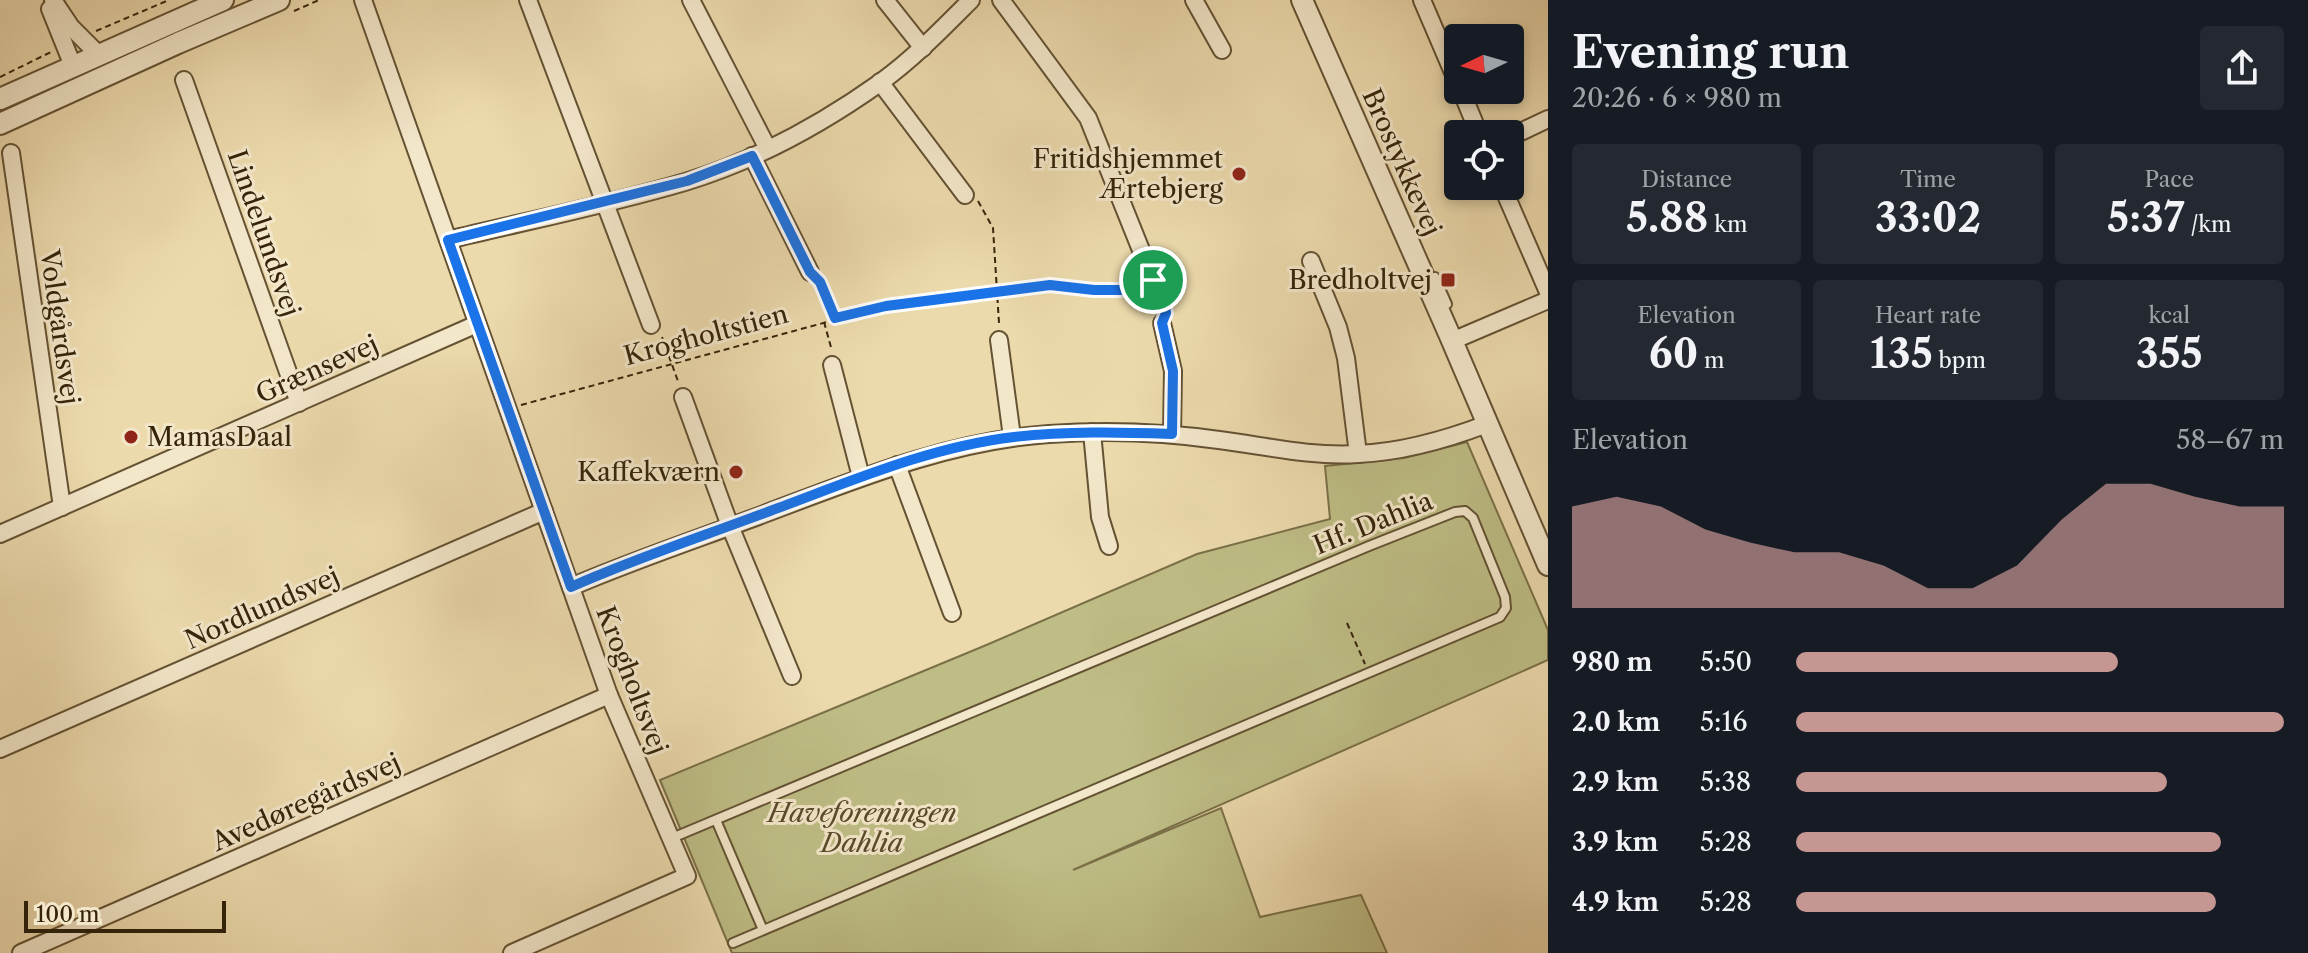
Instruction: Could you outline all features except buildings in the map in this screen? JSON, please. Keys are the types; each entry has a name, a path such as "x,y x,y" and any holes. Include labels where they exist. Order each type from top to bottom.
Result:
{"street":[{"path":"50,0 98,54"},
{"path":"50,0 73,66"},
{"path":"0,99 223,0"},
{"path":"0,124 279,0"},
{"name":"Krogholtsvej","path":"363,0 609,695 687,876 512,953"},
{"path":"528,0 651,325"},
{"path":"691,0 810,272"},
{"path":"885,0 923,48"},
{"path":"448,240 687,181 760,153 825,118 880,82 923,48 971,0"},
{"path":"1001,0 1088,118 1153,280"},
{"path":"1194,0 1222,50"},
{"name":"Brostykkevej","path":"1302,0 1548,565"},
{"path":"1422,0 1444,51"},
{"name":"Lindelundsvej","path":"184,80 299,403"},
{"path":"880,82 965,195"},
{"path":"1524,130 1548,119"},
{"name":"Voldgårdsvej","path":"11,153 62,507"},
{"path":"1508,200 1548,292"},
{"path":"1311,261 1338,327 1346,358 1358,454"},
{"path":"1451,339 1477,333 1548,300"},
{"path":"1162,323 1173,371 1172,434"},
{"name":"Grænsevej","path":"0,534 477,324"},
{"path":"999,340 1012,437"},
{"path":"832,365 861,477"},
{"path":"683,397 730,526 792,676"},
{"path":"571,587 861,477 952,449 1012,437 1092,432 1172,434 1303,453 1358,454 1409,448 1487,424"},
{"path":"1092,432 1100,517 1109,546"},
{"path":"897,465 952,613"},
{"name":"Nordlundsvej","path":"0,749 544,511"},
{"name":"Avedøregårdsvej","path":"21,953 609,695"}],"lane":[{"name":"Hf. Dahlia","path":"672,838 1369,546 1455,512 1465,511 1473,518 1505,597 1506,608 1500,617 733,943"},
{"path":"716,820 763,930"}],"path":[{"path":"965,195 977,200 993,228 999,340"},
{"path":"810,272 820,282 835,318"},
{"name":"Krogholtstien","path":"508,408 886,306 1050,285 1120,290 1153,280"},
{"path":"1153,280 1160,283 1166,313 1162,323"},
{"path":"824,321 834,361 832,365"},
{"path":"651,325 659,330 683,397"},
{"path":"1347,623 1368,673"}],"green space":[{"name":"Haveforeningen Dahlia","path":"1467,442 1548,630 1548,660 1073,870 1221,808 1260,917 1361,895 1387,953 732,953 660,780 1197,554 1330,519 1325,466 1404,458"}],"place":[{"name":"Fritidshjemmet Ærtebjerg","path":"1239,174"},
{"name":"Bredholtvej","path":"1448,280"},
{"name":"MamasDaal","path":"131,437"},
{"name":"Kaffekværn","path":"736,472"}],"route":[{"path":"752,156 810,272 820,282 835,318 940,298 1050,285 1120,290 1153,280 1160,283 1166,313 1162,323 1173,371 1172,434 1052,434 1012,437 952,449 861,477 571,587 448,240 687,181 752,156"}]}
